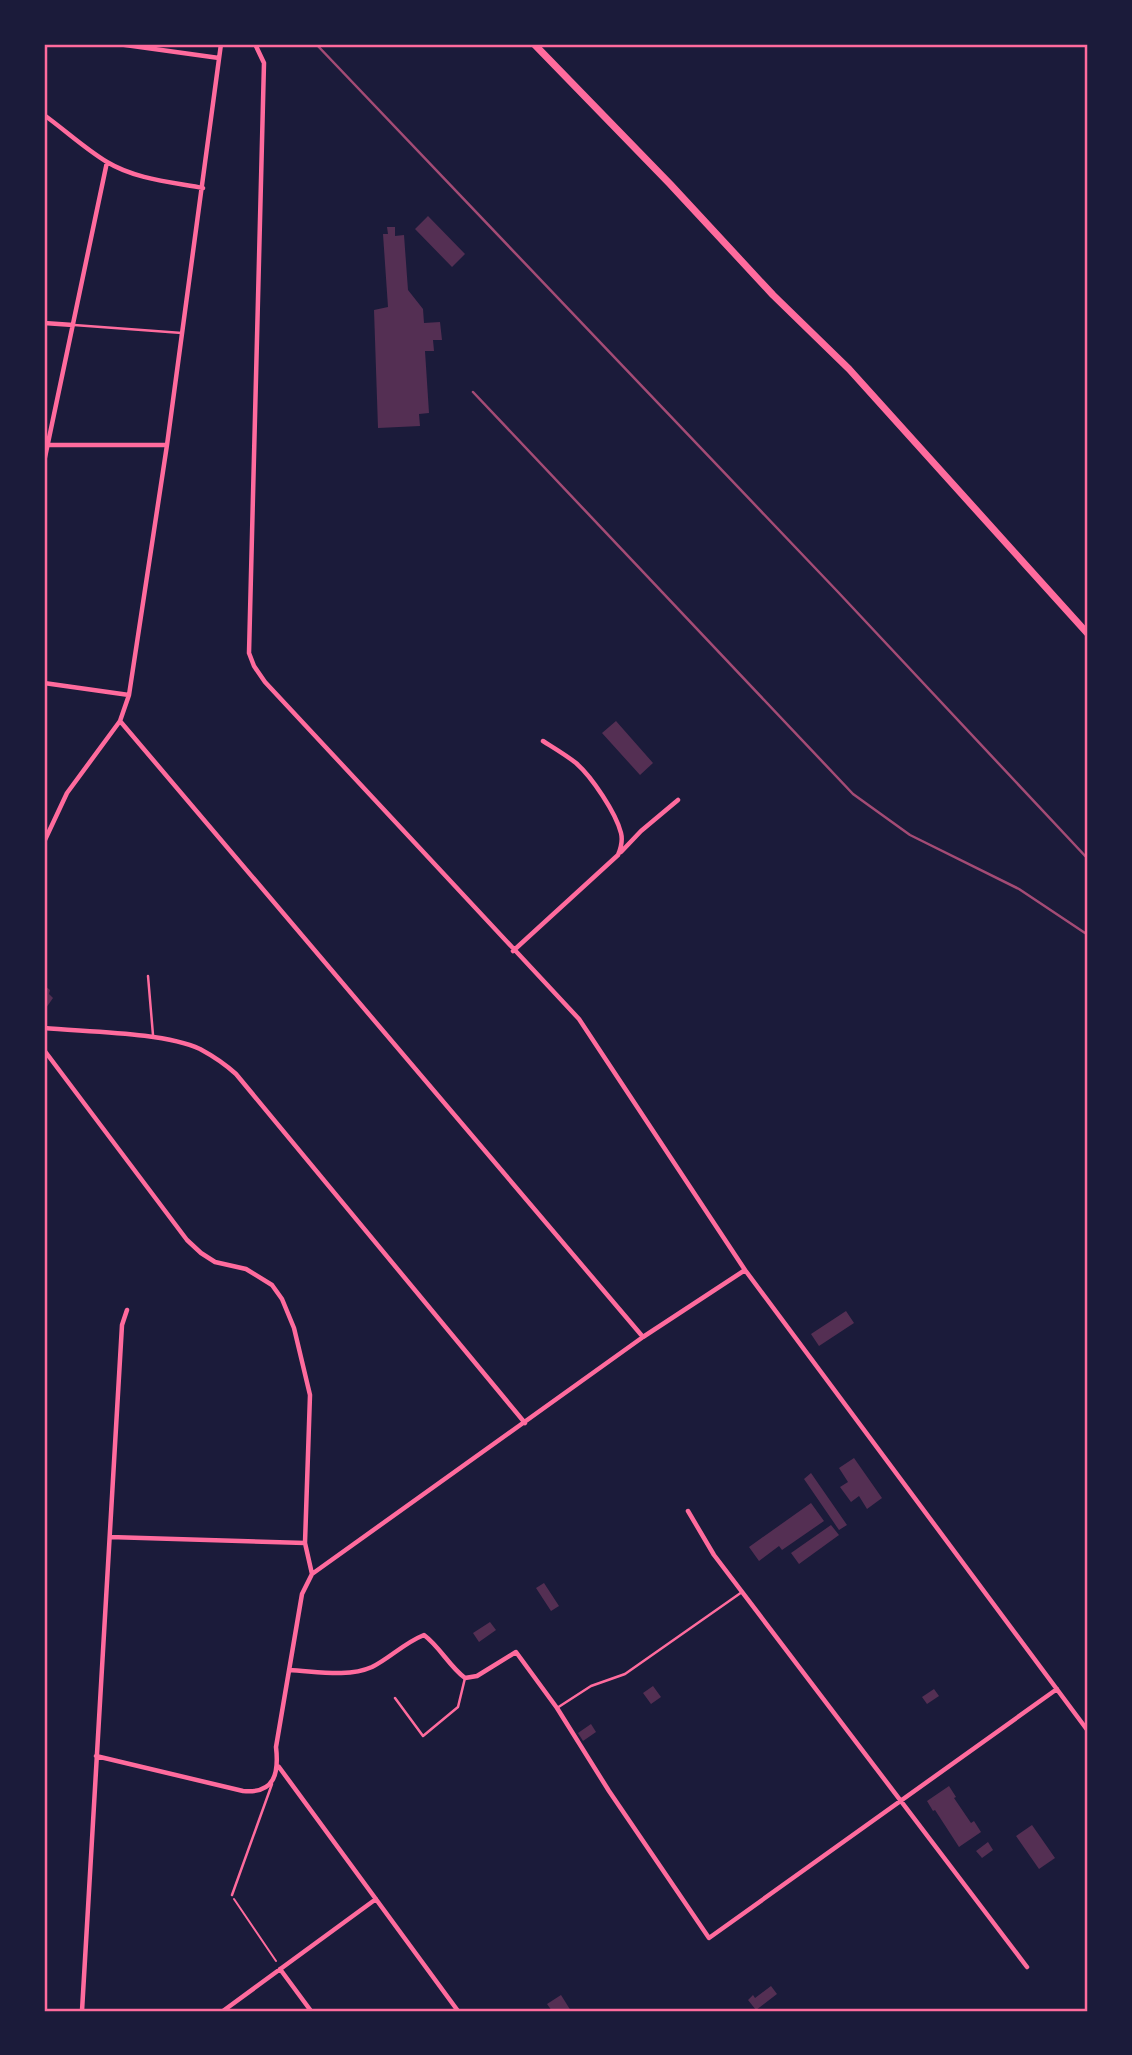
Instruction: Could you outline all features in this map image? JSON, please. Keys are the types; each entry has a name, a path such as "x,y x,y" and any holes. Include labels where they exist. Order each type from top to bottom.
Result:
{"main road":[{"path":"534,44 773,295 849,369 1088,634"}],"street":[{"path":"118,44 219,58"},
{"path":"44,842 67,793 120,721 129,695 167,445 221,44"},
{"path":"257,45 264,63 249,653 254,666 265,682 579,1019 746,1270 1088,1731"},
{"path":"44,115 107,162 146,177 203,188"},
{"path":"44,462 45,445 107,162"},
{"path":"44,323 73,325"},
{"path":"45,445 167,445"},
{"path":"44,683 129,695"},
{"path":"120,721 643,1337"},
{"path":"543,741 577,764 596,787 621,834 622,845 618,855"},
{"path":"513,951 641,831 678,800"},
{"path":"44,1028 152,1038 186,1044 219,1060 236,1073 525,1423"},
{"path":"44,1050 187,1240 215,1262 246,1269 258,1275 272,1285 282,1299 294,1328 310,1395 305,1543 312,1574"},
{"path":"458,2011 279,1766 276,1747 302,1594 312,1574 643,1337 746,1270"},
{"path":"82,2011 122,1325 127,1310"},
{"path":"688,1511 714,1555 1027,1967"},
{"path":"110,1537 305,1543"},
{"path":"289,1670 355,1672 372,1667 410,1640 424,1635 434,1643 456,1672 466,1678 477,1676 516,1652 557,1708 709,1938 1057,1689"},
{"path":"96,1756 254,1792 273,1781 279,1766"},
{"path":"223,2011 376,1899"},
{"path":"280,1969 311,2011"}],"lane":[{"path":"73,325 182,333"},
{"path":"148,976 152,1038"},
{"path":"557,1708 591,1686 625,1674 742,1592"},
{"path":"396,1698 423,1736 458,1707 466,1678"},
{"path":"232,1895 273,1781"}],"path":[{"path":"232,1895 280,1969"}],"building":[{"path":"428,216 465,254 452,267 415,229"},
{"path":"387,227 395,227 395,236 404,235 408,290 423,309 424,323 440,322 442,340 433,340 434,351 425,351 429,413 419,414 420,426 378,428 374,310 388,307 383,234 388,234"},
{"path":"616,721 653,763 640,775 602,733"},
{"path":"44,985 53,998 46,1008 44,1007"},
{"path":"846,1311 854,1323 819,1346 811,1334"},
{"path":"854,1458 882,1498 867,1509 859,1496 851,1502 840,1487 848,1482 839,1468"},
{"path":"811,1473 847,1525 839,1530 804,1479"},
{"path":"811,1503 824,1521 782,1550 779,1546 759,1561 749,1547"},
{"path":"831,1525 839,1535 799,1564 791,1553"},
{"path":"544,1583 559,1606 551,1611 536,1588"},
{"path":"490,1622 496,1630 479,1642 473,1633"},
{"path":"653,1686 661,1697 651,1704 643,1693"},
{"path":"934,1689 939,1696 927,1704 922,1697"},
{"path":"591,1724 596,1732 583,1741 578,1733"},
{"path":"949,1786 971,1823 974,1821 981,1832 959,1847 927,1801"},
{"path":"1032,1825 1055,1858 1039,1869 1016,1836"},
{"path":"988,1842 993,1850 982,1858 976,1851"},
{"path":"771,1986 777,1994 756,2010 748,2000"},
{"path":"561,1995 571,2011 552,2011 547,2004"}],"railway":[{"path":"316,44 838,592 1088,859"},
{"path":"473,392 853,794 910,835 1019,889 1088,935"}]}
